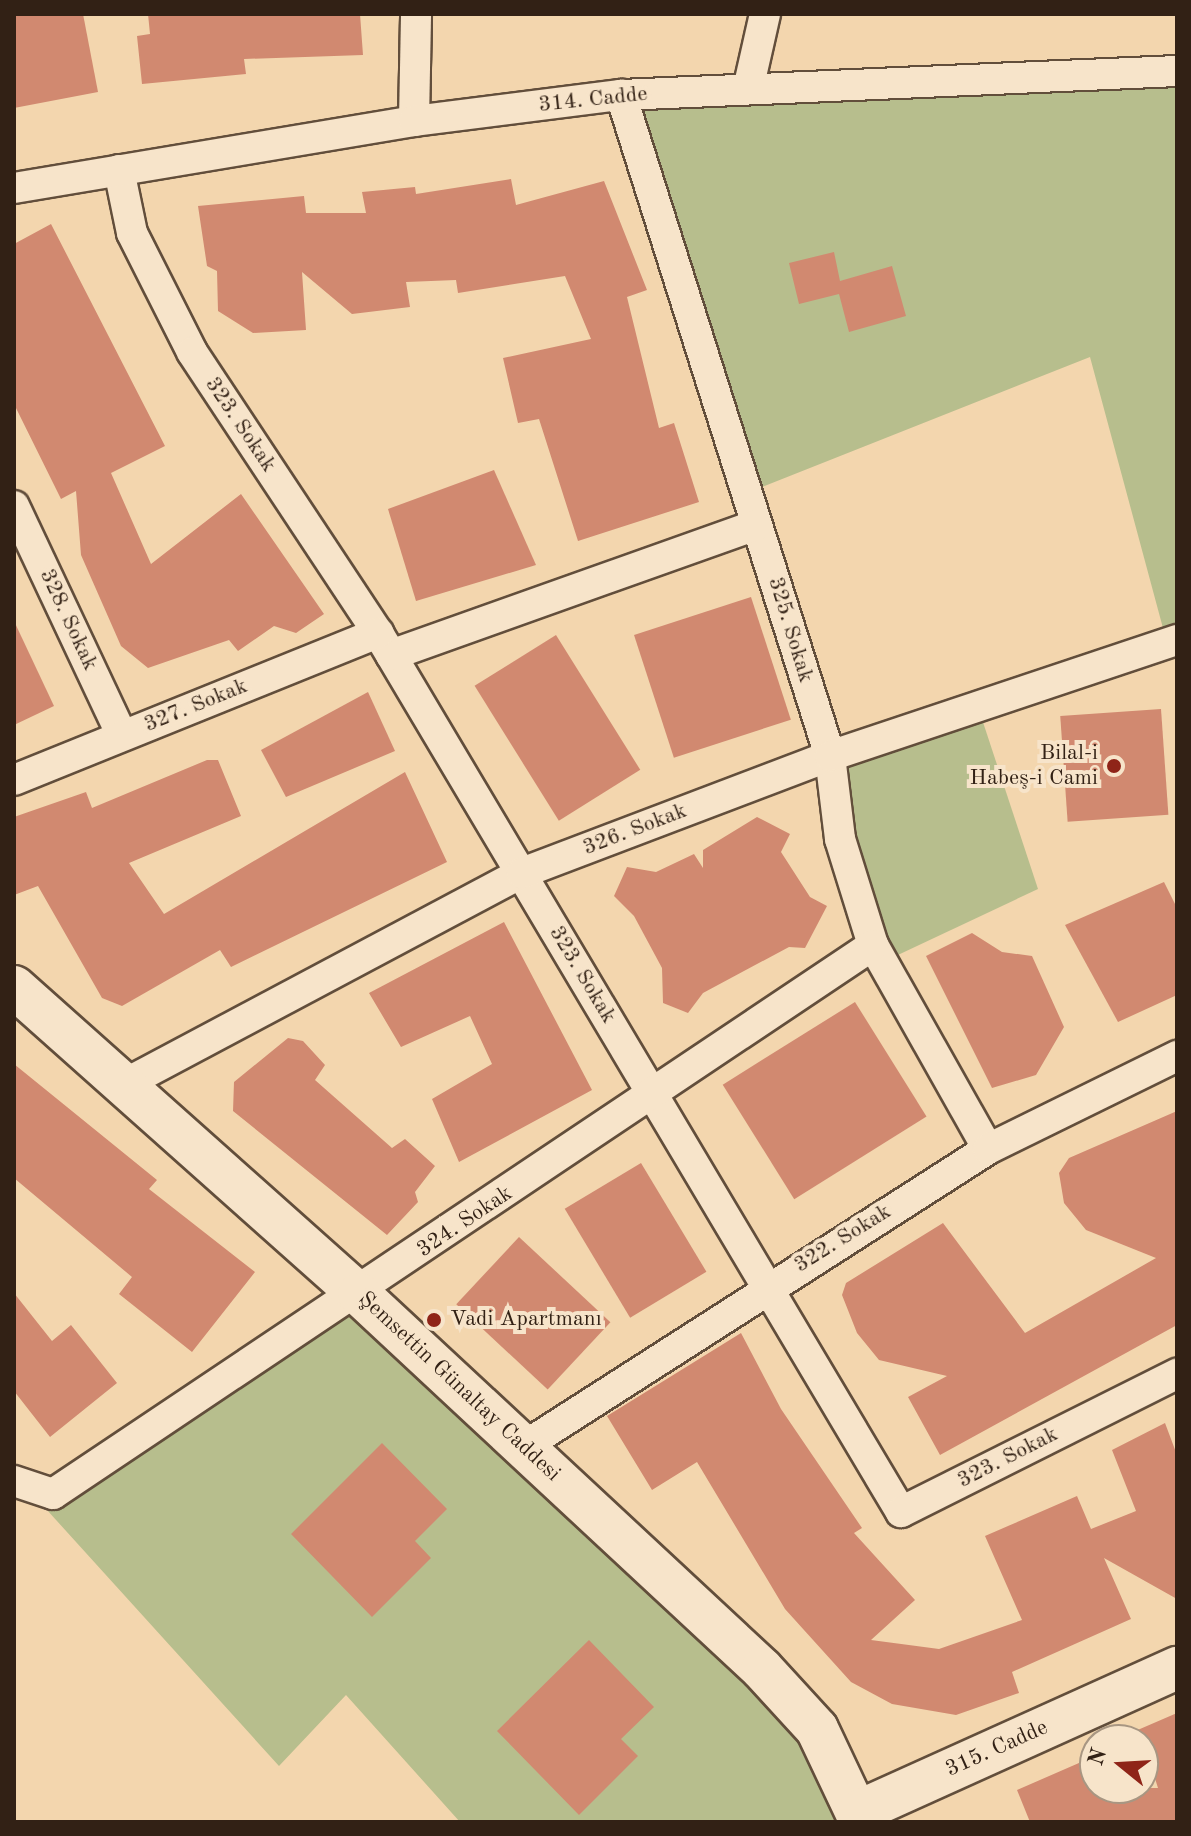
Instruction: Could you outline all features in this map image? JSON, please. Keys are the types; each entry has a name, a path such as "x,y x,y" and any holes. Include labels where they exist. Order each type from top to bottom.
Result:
{"street":[{"path":"414,121 416,14"},
{"path":"749,85 765,14"},
{"name":"314. Cadde","path":"14,188 414,121 621,95 749,85 1177,71"},
{"name":"325. Sokak","path":"621,95 830,756 840,839 873,945 988,1149"},
{"name":"323. Sokak","path":"119,170 132,233 158,292 385,644 764,1288 901,1512 1177,1374"},
{"name":"328. Sokak","path":"14,506 122,735"},
{"name":"327. Sokak","path":"14,780 122,735 385,644 757,525"},
{"name":"326. Sokak","path":"121,1086 522,873 830,756 1177,640"},
{"name":"324. Sokak","path":"14,1481 53,1494 359,1294 873,945"},
{"name":"Şemsettin Günaltay Caddesi","path":"14,987 121,1086 359,1294 771,1679 817,1729 860,1816"},
{"name":"322. Sokak","path":"523,1447 764,1288 988,1149 1177,1056"},
{"name":"315. Cadde","path":"860,1816 1177,1668"}],"green space":[{"path":"1177,71 1177,640 1167,643 1090,357 747,493 621,95"},
{"path":"978,707 1038,889 883,962 830,756"},
{"path":"359,1294 762,1669 861,1822 460,1822 346,1695 279,1766 47,1510 53,1494"}],"building":[{"path":"14,14 83,14 98,92 14,108"},
{"path":"148,14 360,14 363,55 244,59 246,74 142,84 137,36 150,34"},
{"path":"511,179 516,205 604,181 647,290 627,297 659,428 674,423 699,502 578,541 539,419 518,423 503,358 591,339 565,276 458,293 456,280 406,282 410,307 352,314 302,272 306,330 253,333 218,311 217,271 207,266 198,206 304,196 306,213 366,213 362,192 415,187 416,194"},
{"path":"51,224 165,446 111,473 151,564 241,494 324,614 296,633 274,626 238,651 229,640 148,668 121,646 81,555 76,491 61,499 14,404 14,244"},
{"path":"834,252 840,281 892,266 906,316 849,332 839,294 799,304 789,263"},
{"path":"494,470 536,565 416,601 388,509"},
{"path":"751,597 791,720 674,758 634,635"},
{"path":"14,621 54,706 14,725"},
{"path":"556,635 640,770 559,821 475,686"},
{"path":"368,692 395,751 286,797 261,750"},
{"name":"Bilal-i Habeş-i Cami","path":"1161,709 1168,815 1068,822 1060,716"},
{"path":"207,760 218,760 241,816 129,863 164,914 405,772 447,862 231,967 220,950 122,1006 102,998 38,886 14,895 14,817 86,792 92,808"},
{"path":"757,817 790,834 781,852 810,897 827,906 805,948 789,947 703,993 688,1013 663,1003 662,968 634,916 614,896 627,867 656,872 694,854 703,868 703,850"},
{"path":"1164,882 1177,908 1177,995 1118,1022 1065,925"},
{"path":"504,922 592,1090 459,1162 432,1099 492,1064 470,1016 401,1047 369,993"},
{"path":"972,933 1002,952 1032,956 1064,1027 1036,1075 992,1088 926,956"},
{"path":"855,1002 927,1116 794,1199 723,1085"},
{"path":"288,1038 303,1041 325,1065 315,1080 392,1148 405,1139 435,1166 415,1192 418,1202 387,1235 233,1111 234,1082"},
{"path":"14,1064 157,1180 149,1189 255,1272 192,1352 119,1294 132,1277 14,1178"},
{"path":"1177,1111 1177,1325 940,1455 908,1397 947,1376 879,1360 857,1333 842,1295 846,1283 943,1223 1025,1333 1156,1258 1086,1230 1064,1203 1059,1173 1069,1158"},
{"path":"641,1163 706,1272 630,1318 565,1209"},
{"path":"519,1237 610,1322 548,1390 456,1304"},
{"path":"14,1293 52,1341 71,1325 117,1383 50,1437 14,1391"},
{"path":"741,1333 781,1409 862,1528 854,1533 915,1600 871,1640 939,1649 1022,1620 985,1536 1077,1496 1091,1529 1136,1511 1112,1450 1165,1423 1177,1455 1177,1599 1104,1558 1131,1619 1012,1672 1019,1693 956,1715 892,1704 851,1682 785,1609 697,1462 652,1490 607,1416"},
{"path":"382,1443 447,1509 415,1541 431,1558 372,1617 291,1534"},
{"path":"589,1640 654,1707 621,1739 638,1756 579,1815 497,1731"},
{"path":"1177,1713 1177,1822 1030,1822 1017,1790 1079,1763 1079,1804 1159,1804 1159,1724 1152,1724"}],"place":[{"name":"Bilal-i Habeş-i Cami","path":"1114,766"},
{"name":"Vadi Apartmanı","path":"434,1320"}]}
